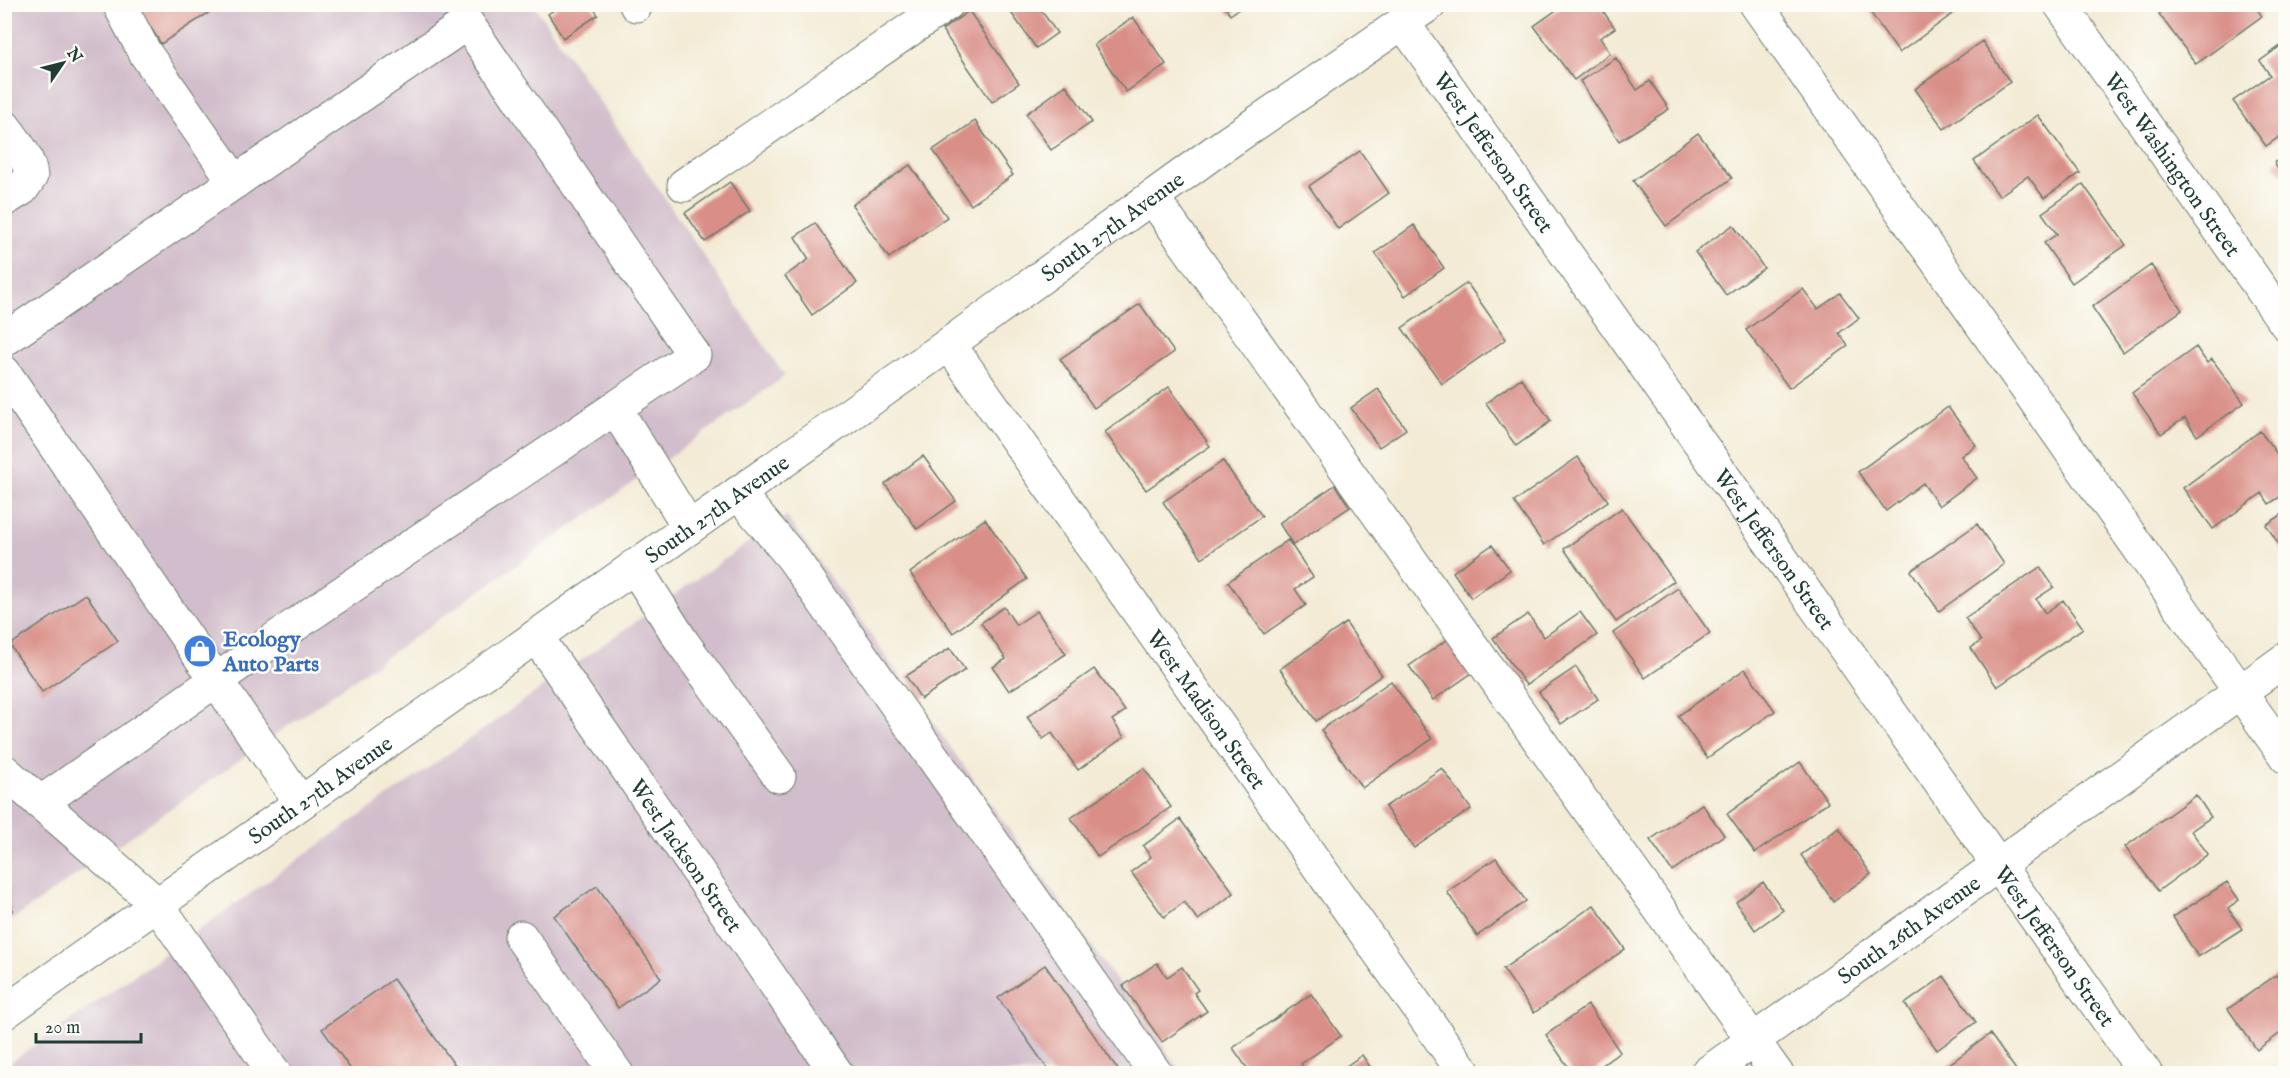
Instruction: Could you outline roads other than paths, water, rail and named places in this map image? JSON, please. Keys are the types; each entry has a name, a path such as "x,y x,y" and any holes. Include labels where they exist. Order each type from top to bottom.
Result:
{"street":[{"path":"119,4 145,53 235,182"},
{"path":"684,185 947,4"},
{"name":"South 27th Avenue","path":"4,1013 949,344 1152,197 1430,4"},
{"path":"1756,4 2286,757"},
{"name":"West Washington Street","path":"2060,4 2286,324"},
{"path":"4,340 467,23 694,355 216,680 40,803"},
{"name":"West Jefferson Street","path":"1403,23 2146,1074"},
{"path":"4,126 25,156 31,176 22,189 4,200"},
{"path":"1152,197 1777,1074"},
{"name":"West Madison Street","path":"949,344 1465,1074"},
{"path":"4,372 300,802"},
{"path":"615,408 689,527"},
{"path":"738,493 792,557 1156,1074"},
{"path":"634,566 683,643 779,776"},
{"name":"West Jackson Street","path":"536,636 837,1074"},
{"name":"South 26th Avenue","path":"1706,1074 2286,659"},
{"path":"4,771 157,904 265,1070"},
{"path":"521,937 617,1074"}],"place":[{"name":"Ecology Auto Parts","path":"200,651"}]}
